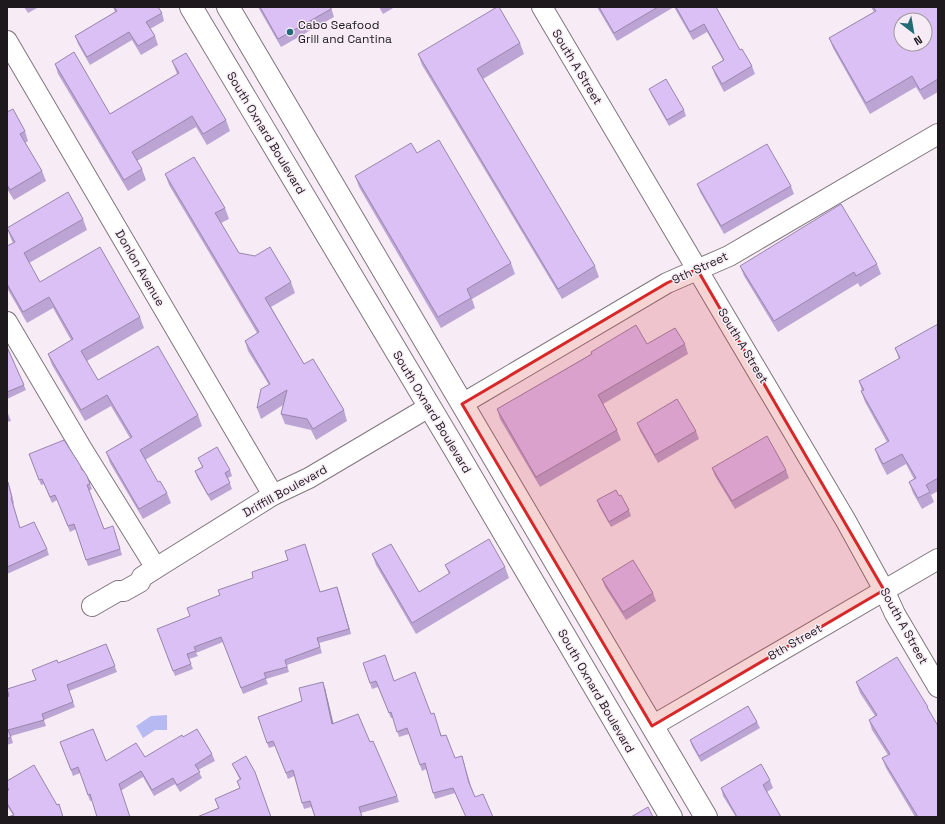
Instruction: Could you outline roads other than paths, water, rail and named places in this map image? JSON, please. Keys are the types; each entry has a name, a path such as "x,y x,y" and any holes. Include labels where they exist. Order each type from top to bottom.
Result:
{"main road":[{"name":"South Oxnard Boulevard","path":"191,7 671,817"},
{"path":"228,7 706,817"},
{"path":"429,407 462,404"}],"street":[{"name":"South A Street","path":"542,7 842,515 884,590 895,614 938,687"},
{"name":"Donlon Avenue","path":"7,41 273,495"},
{"name":"9th Street","path":"462,404 667,283 729,256 938,134"},
{"path":"7,322 82,449 149,572"},
{"name":"Driffill Boulevard","path":"92,606 118,591 119,586 136,576 149,572 273,495 309,478 429,407"},
{"name":"8th Street","path":"652,726 938,559"}],"water":[{"path":"167,715 167,730 155,730 143,738 136,726 151,716"}],"place":[{"name":"Cabo Seafood Grill and Cantina","path":"290,32"}]}
